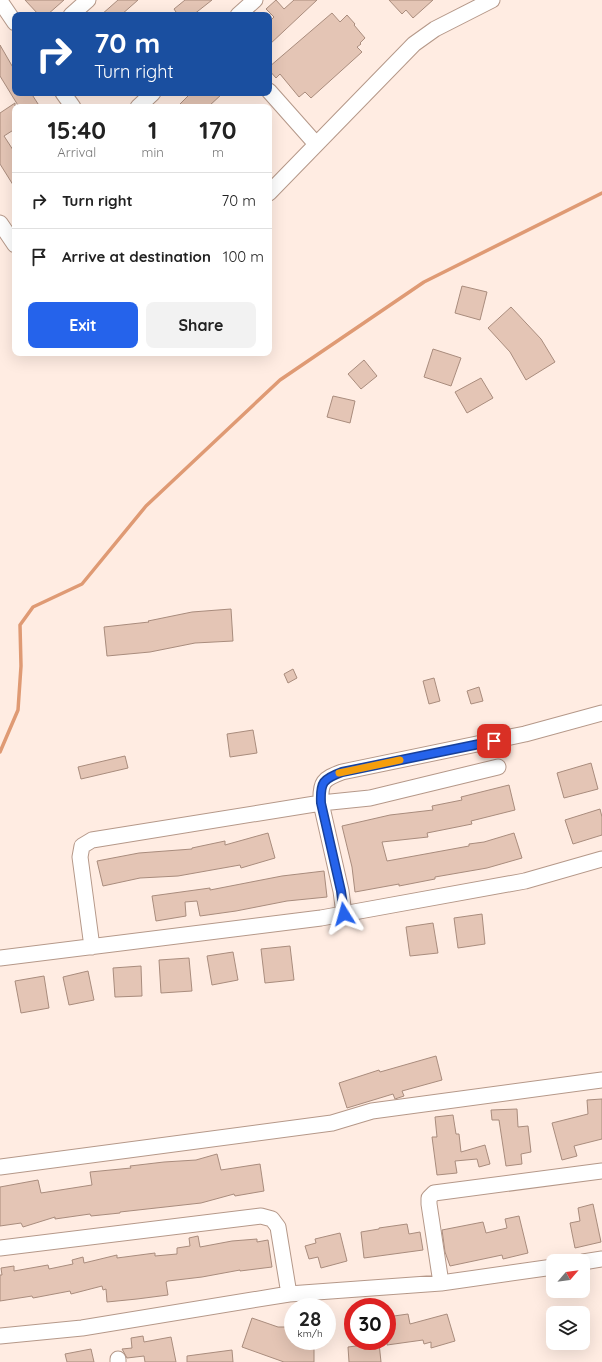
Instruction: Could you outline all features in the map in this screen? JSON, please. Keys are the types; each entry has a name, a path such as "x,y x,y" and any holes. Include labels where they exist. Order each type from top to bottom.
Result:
{"street":[{"path":"74,12 88,0"},
{"path":"241,12 254,0"},
{"path":"272,190 414,44 435,29 492,0"},
{"path":"0,1 12,19"},
{"path":"272,94 316,144"},
{"path":"141,104 150,96"},
{"path":"0,223 12,241"},
{"path":"344,914 341,891 321,803 322,783 329,776 525,734 602,713"},
{"path":"92,947 80,857 82,846 92,840 321,803 370,798 498,767"},
{"path":"0,958 320,918 525,881 602,859"},
{"path":"0,1167 332,1123 372,1111 602,1080"},
{"path":"441,1283 429,1204 429,1198 434,1193 602,1171"},
{"path":"0,1248 261,1216 272,1219 278,1228 289,1294"},
{"path":"590,1261 602,1260"},
{"path":"0,1336 82,1328 289,1294 441,1283 546,1267"}],"building":[{"path":"25,0 64,0 50,12 36,12"},
{"path":"118,0 138,0 124,12 104,12"},
{"path":"185,0 212,0 197,12 176,12 174,9"},
{"path":"276,0 284,9 294,0 317,0 272,42 272,19 274,17 272,12 269,12 266,9"},
{"path":"389,0 433,0 413,18 406,10 402,14"},
{"path":"332,13 340,22 347,15 365,38 357,47 362,52 311,98 305,92 299,97 280,74 276,78 272,73 272,64"},
{"path":"0,45 12,66 12,96 0,76"},
{"path":"12,96 33,96 38,104 17,104"},
{"path":"188,96 220,96 211,104 180,104"},
{"path":"12,105 12,131 4,136 12,148 12,183 0,164 0,113"},
{"path":"462,286 487,292 480,320 455,313"},
{"path":"511,307 541,339 555,362 526,380 510,352 488,328"},
{"path":"433,349 461,358 451,386 424,377"},
{"path":"364,360 377,376 361,389 348,374"},
{"path":"481,378 493,398 467,413 455,392"},
{"path":"333,396 355,401 350,423 327,417"},
{"path":"231,609 233,641 195,643 150,652 107,656 104,627 149,622 148,621 192,612"},
{"path":"293,669 297,678 288,683 284,674"},
{"path":"434,678 440,701 429,704 423,681"},
{"path":"479,687 483,701 471,704 467,691"},
{"path":"253,730 257,753 230,757 227,734"},
{"path":"125,756 128,768 81,779 78,767"},
{"path":"591,763 598,789 564,798 557,773"},
{"path":"509,785 515,810 471,821 472,824 427,833 428,837 382,842 387,861 469,846 469,844 484,842 514,833 522,858 487,868 435,877 435,879 355,892 352,867 342,826 390,815 433,810 432,806 462,800 461,797"},
{"path":"600,809 602,817 602,835 573,844 565,820"},
{"path":"268,833 275,858 241,868 240,865 178,876 140,878 103,886 97,861 139,853 192,849 225,841 225,845"},
{"path":"324,871 327,897 287,901 200,916 197,901 185,902 186,916 156,921 152,896 210,888 210,890 282,876"},
{"path":"482,914 485,944 458,948 454,918"},
{"path":"433,923 438,953 410,956 406,927"},
{"path":"290,946 294,980 265,983 261,949"},
{"path":"233,952 238,980 212,985 207,956"},
{"path":"189,958 192,991 161,993 159,960"},
{"path":"141,966 142,996 115,997 113,968"},
{"path":"88,971 94,1000 69,1005 63,977"},
{"path":"44,976 49,1008 21,1013 15,981"},
{"path":"436,1056 442,1080 402,1091 404,1096 395,1099 393,1094 347,1108 339,1083 379,1070 380,1072"},
{"path":"602,1099 602,1139 574,1146 577,1156 562,1160 552,1123 588,1114 587,1100"},
{"path":"517,1109 518,1127 528,1126 531,1152 521,1154 522,1164 506,1166 499,1120 492,1120 491,1110"},
{"path":"453,1115 456,1134 459,1134 461,1152 485,1145 490,1164 479,1167 477,1159 455,1161 457,1173 437,1175 432,1137 437,1137 435,1117"},
{"path":"217,1154 221,1170 260,1164 264,1191 235,1196 234,1194 201,1203 91,1216 90,1214 55,1219 55,1217 23,1227 21,1223 0,1226 0,1187 38,1180 41,1193 92,1185 90,1172 131,1168 130,1166 164,1162 196,1160"},
{"path":"593,1204 601,1242 575,1248 570,1223 580,1221 578,1208"},
{"path":"519,1216 528,1253 503,1259 502,1255 450,1266 445,1252 442,1230 483,1222 486,1233 507,1228 505,1219"},
{"path":"407,1224 409,1234 420,1232 423,1250 364,1258 361,1232"},
{"path":"340,1233 347,1261 321,1268 318,1257 309,1259 305,1246 316,1243 315,1239"},
{"path":"198,1236 200,1247 232,1241 257,1239 257,1242 268,1240 272,1267 240,1270 168,1281 166,1282 168,1295 137,1299 107,1302 106,1289 103,1290 102,1286 71,1294 70,1291 33,1298 32,1296 0,1301 0,1275 2,1275 1,1268 14,1266 14,1271 48,1265 49,1269 73,1264 72,1260 83,1257 84,1263 117,1255 117,1258 155,1253 155,1256 177,1254 177,1248 190,1246 189,1238"},
{"path":"408,1314 410,1324 447,1314 455,1341 431,1348 431,1342 424,1344 423,1340 396,1344 396,1316"},
{"path":"252,1318 278,1327 284,1327 284,1350 314,1350 314,1362 284,1362 242,1347"},
{"path":"143,1336 144,1342 171,1337 176,1362 145,1362 144,1356 127,1358 122,1349 132,1348 131,1338"},
{"path":"91,1349 94,1362 67,1362 65,1354"},
{"path":"232,1350 233,1362 187,1362 187,1356"},
{"path":"348,1350 380,1350 381,1362 349,1362"}],"waterway":[{"path":"0,752 18,710 21,666 20,625 33,607 82,584 146,506 280,380 424,282 602,193"}],"slow traffic":[{"path":"339,773 400,760"}],"route":[{"path":"344,914 341,891 321,803 322,783 329,776 342,772 494,741"}]}
